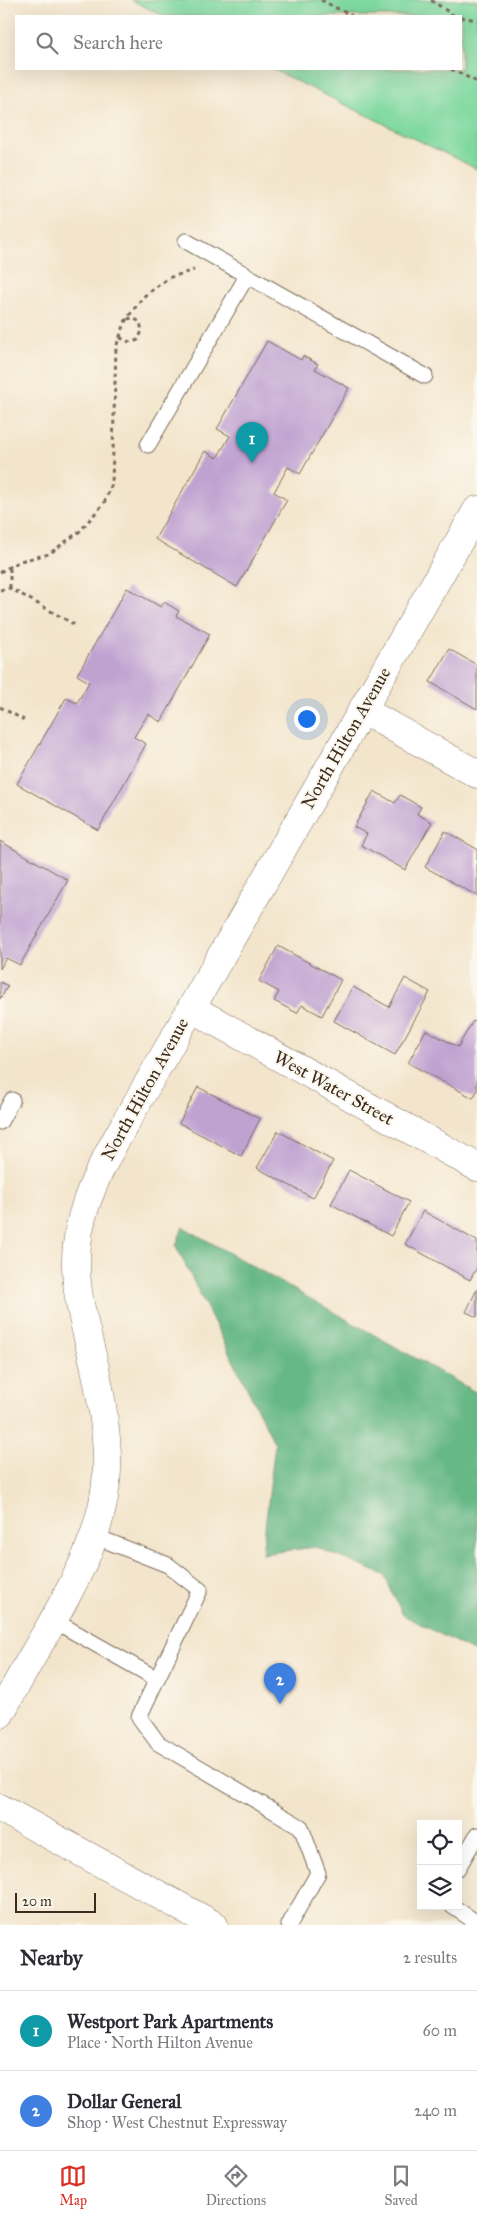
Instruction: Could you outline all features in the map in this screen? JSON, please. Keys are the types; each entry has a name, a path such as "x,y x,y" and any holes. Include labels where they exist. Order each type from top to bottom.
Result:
{"street":[{"name":"North Hilton Avenue","path":"0,1714 83,1565 94,1536 103,1501 107,1470 102,1401 82,1316 76,1279 80,1226 93,1186 114,1144 191,1008 477,510"},
{"path":"362,710 477,774"},
{"name":"West Water Street","path":"191,1008 477,1167"},
{"path":"0,1808 214,1925"}],"lane":[{"path":"186,241 424,376"},
{"path":"148,445 247,276"},
{"path":"0,1122 12,1100"},
{"path":"94,1536 168,1565 200,1590 139,1717 158,1743 302,1827 318,1874 289,1925"},
{"path":"53,1620 157,1679"},
{"path":"460,1865 477,1834"},
{"path":"458,1910 477,1923"}],"path":[{"path":"321,0 350,15"},
{"path":"431,0 453,15"},
{"path":"462,16 477,20"},
{"path":"453,70 477,82"},
{"path":"0,572 20,561 49,554 80,531 104,503 112,484 116,347 126,320 144,297 168,278 202,268 229,266"},
{"path":"120,337 131,342 138,340 142,331 140,322 134,318 126,320"},
{"path":"10,567 10,588"},
{"path":"0,590 10,588 78,626"},
{"path":"0,707 24,720"}],"green space":[{"path":"131,0 477,0 477,169 274,70 462,70 462,15 162,15"},
{"path":"183,1227 477,1393 477,1653 403,1615 384,1575 315,1547 262,1554 275,1444 176,1246"}],"building":[{"path":"267,341 301,360 303,356 318,364 315,369 349,388 300,474 288,467 274,492 287,500 237,587 155,539 205,451 217,458 230,436 217,429"},
{"path":"127,588 161,607 164,602 179,611 176,616 210,634 161,722 148,714 134,737 146,744 98,830 17,784 66,698 77,703 89,682 77,675"},
{"path":"449,649 477,665 477,709 430,682"},
{"path":"374,791 395,803 400,795 421,807 417,814 432,822 405,870 361,845 367,834 354,827"},
{"path":"445,831 477,849 477,896 425,867"},
{"path":"0,841 68,880 20,965 6,958 0,969"},
{"path":"278,946 341,980 322,1016 302,1005 297,1013 274,1001 279,992 259,981"},
{"path":"405,978 430,992 395,1055 334,1021 353,987 389,1007"},
{"path":"0,982 8,986 0,999"},
{"path":"473,1021 477,1023 477,1091 473,1098 408,1063 426,1030 458,1047"},
{"path":"198,1087 260,1119 241,1156 179,1123"},
{"path":"278,1131 333,1161 313,1198 257,1168"},
{"path":"349,1170 409,1202 391,1236 331,1204"},
{"path":"423,1211 477,1241 477,1267 470,1280 405,1244"},
{"path":"477,1289 477,1317 466,1312"}],"place":[{"name":"Westport Park Apartments","path":"252,463"},
{"name":"Dollar General","path":"280,1704"}]}
